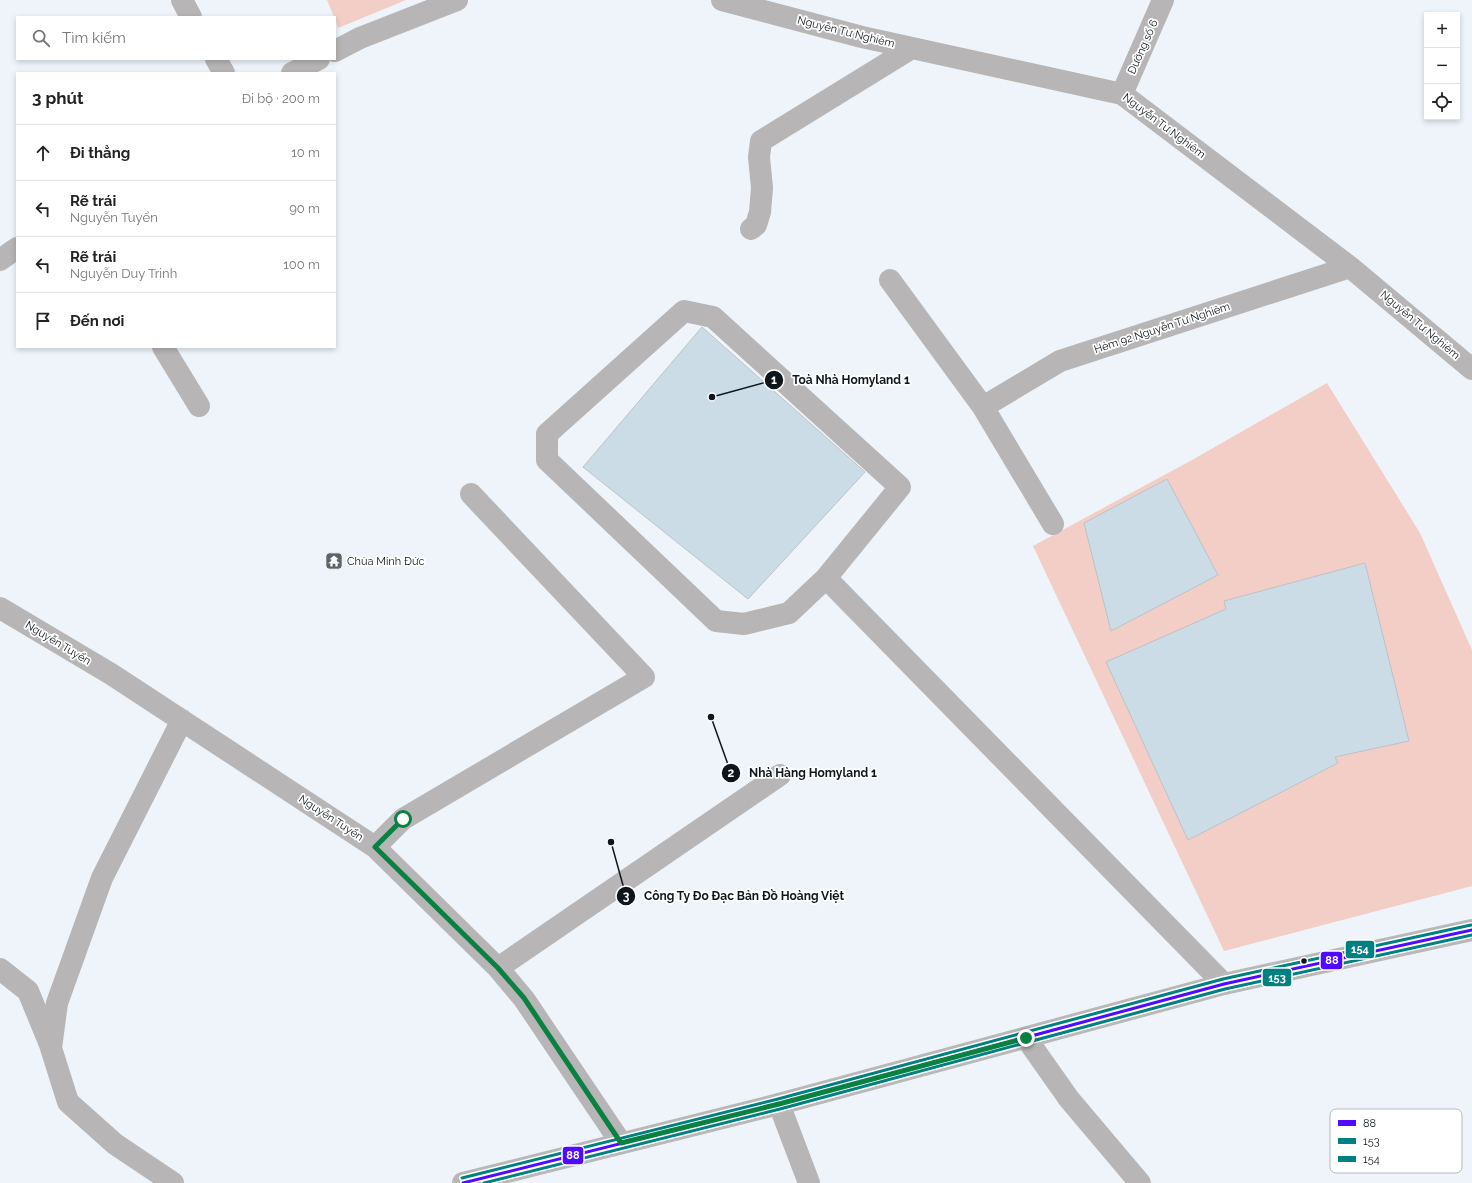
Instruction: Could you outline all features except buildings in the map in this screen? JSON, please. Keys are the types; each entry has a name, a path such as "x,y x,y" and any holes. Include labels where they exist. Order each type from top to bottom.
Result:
{"main road":[{"path":"463,1183 779,1104 1224,984 1472,930"}],"street":[{"path":"182,0 190,16"},
{"path":"336,50 360,38 457,0"},
{"name":"Nguyễn Tư Nghiêm","path":"722,0 862,37 1122,94 1350,267 1472,369"},
{"name":"Đường số 6","path":"1122,94 1163,0"},
{"path":"751,229 756,225 760,212 762,188 759,157 761,140 912,48"},
{"path":"217,60 223,72"},
{"path":"294,72 317,60"},
{"path":"0,260 16,249"},
{"name":"Hẻm 92 Nguyễn Tư Nghiêm","path":"983,407 1060,361 1350,267"},
{"path":"890,280 983,407 1053,524"},
{"path":"684,311 713,317 900,487 826,578 789,613 744,624 716,620 547,460 547,434 684,311"},
{"path":"165,348 199,406"},
{"path":"375,847 403,819 644,677 471,494"},
{"path":"826,578 1224,984"},
{"name":"Nguyễn Tuyển","path":"0,608 111,674 375,847 498,968 524,998 621,1143"},
{"path":"51,1048 57,1003 102,878 182,720"},
{"path":"498,968 780,775"},
{"path":"0,968 28,991 51,1048 68,1102 116,1144 173,1183"},
{"path":"1026,1038 1069,1099 1140,1183"},
{"path":"779,1104 809,1183"}],"shaded area":[{"path":"327,0 406,0 338,28 336,16 334,16"},
{"path":"1327,383 1420,533 1472,650 1472,886 1224,951 1033,546 1192,460"}],"transit line":[{"name":"154","path":"462,1178 778,1099 1223,979 1471,925"},
{"name":"88","path":"463,1183 779,1104 1224,984 1472,930"},
{"name":"153","path":"484,1183 780,1109 1225,989 1472,935"}],"place":[{"name":"Toà Nhà Homyland 1","path":"712,397"},
{"name":"Chùa Minh Đức","path":"334,561"},
{"name":"Nhà Hàng Homyland 1","path":"711,717"},
{"name":"Công Ty Đo Đạc Bản Đồ Hoàng Việt","path":"611,842"}],"route":[{"path":"403,819 375,847 498,968 524,998 621,1143 779,1104 1026,1038"}]}
